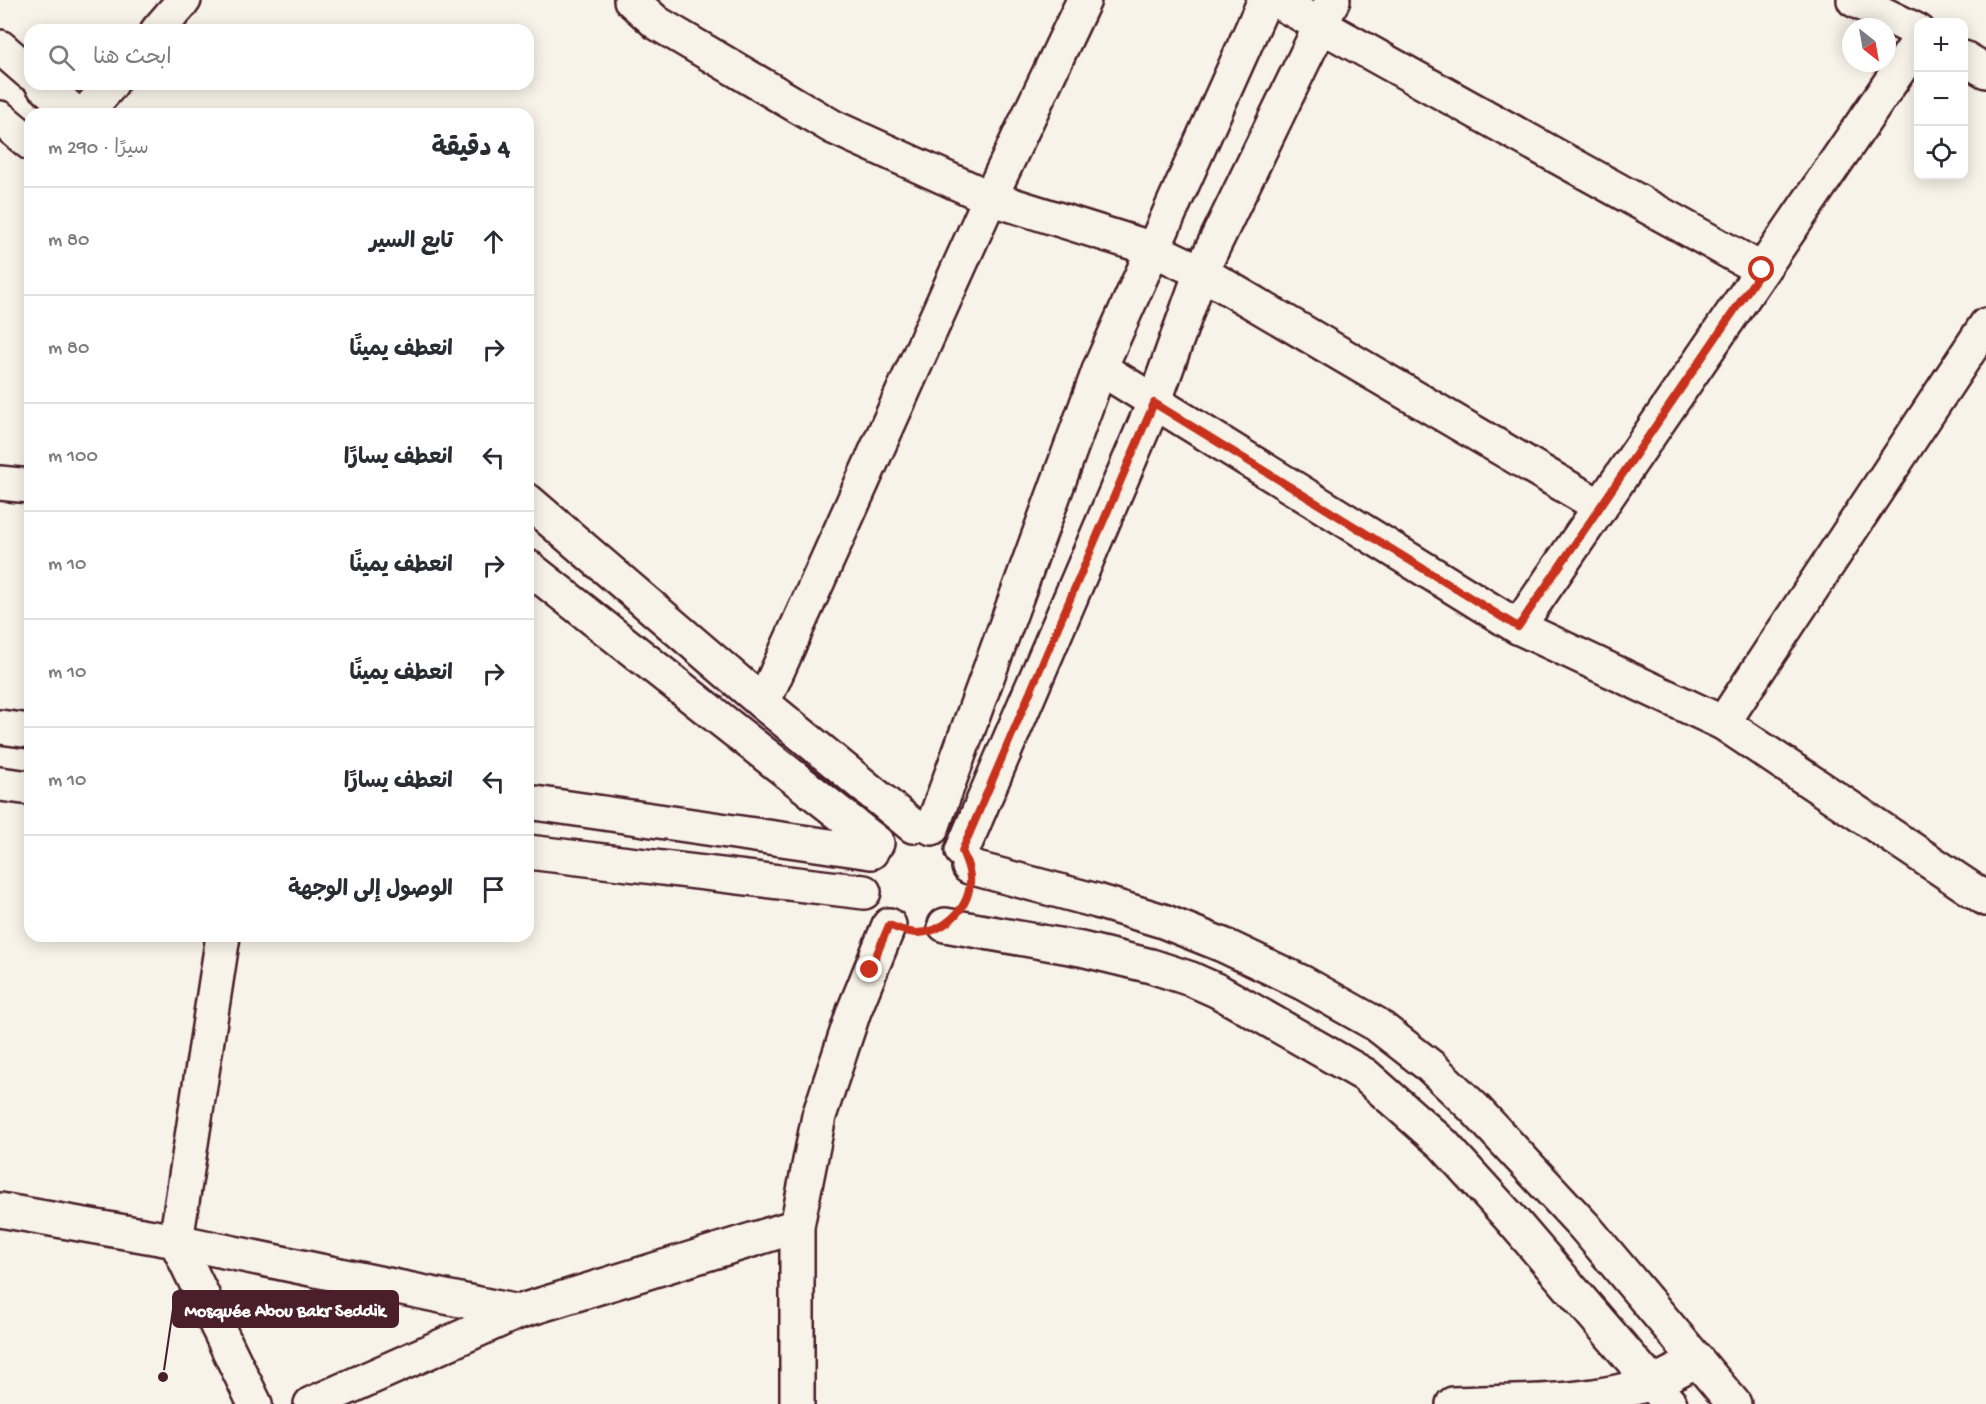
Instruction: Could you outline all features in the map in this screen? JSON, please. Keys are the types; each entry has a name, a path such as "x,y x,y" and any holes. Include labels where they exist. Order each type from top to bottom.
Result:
{"street":[{"path":"163,24 184,0"},
{"path":"764,703 990,198 1084,0"},
{"path":"922,827 1100,368 1265,0"},
{"path":"1275,0 1327,13 1762,270"},
{"path":"1854,0 1914,29"},
{"path":"634,1 657,23 833,127 990,198 1153,249 1202,272 1601,507"},
{"path":"966,859 1154,403 1202,272 1327,13"},
{"path":"0,47 24,68"},
{"path":"1518,627 1914,48"},
{"path":"1968,60 1986,71"},
{"path":"49,90 69,108"},
{"path":"90,108 106,90"},
{"path":"0,118 24,139"},
{"path":"1724,723 1986,325"},
{"path":"1100,368 1518,627 1724,723 1982,887"},
{"path":"534,506 764,703 922,827 950,837 966,859 970,884 966,900 957,914 945,925 932,931 917,933 902,931 878,917 869,905 864,892 863,878 865,865 874,847 893,831 922,827"},
{"path":"534,572 874,847"},
{"path":"0,727 24,730"},
{"path":"0,784 24,787"},
{"path":"534,803 874,847"},
{"path":"534,853 864,892"},
{"path":"966,859 1163,921 1224,945 1293,978 1376,1024 1430,1066 1475,1109 1584,1226 1734,1404"},
{"path":"797,1404 797,1226 819,1116 855,1011 889,925"},
{"path":"945,925 1082,950 1151,966 1191,979 1218,991 1365,1075 1443,1144 1512,1220 1661,1393"},
{"path":"222,942 176,1240 255,1404"},
{"path":"0,1210 176,1240 518,1312"},
{"path":"312,1404 518,1312 797,1226"},
{"path":"1453,1404 1570,1399 1625,1390 1661,1393 1697,1360"}],"place":[{"name":"Mosquée Abou Bakr Seddik","path":"163,1377"}],"route":[{"path":"870,970 889,925 902,931 917,933 932,931 945,925 957,914 966,900 970,884 969,867 962,851 1154,403 1518,627 1762,270"}]}
